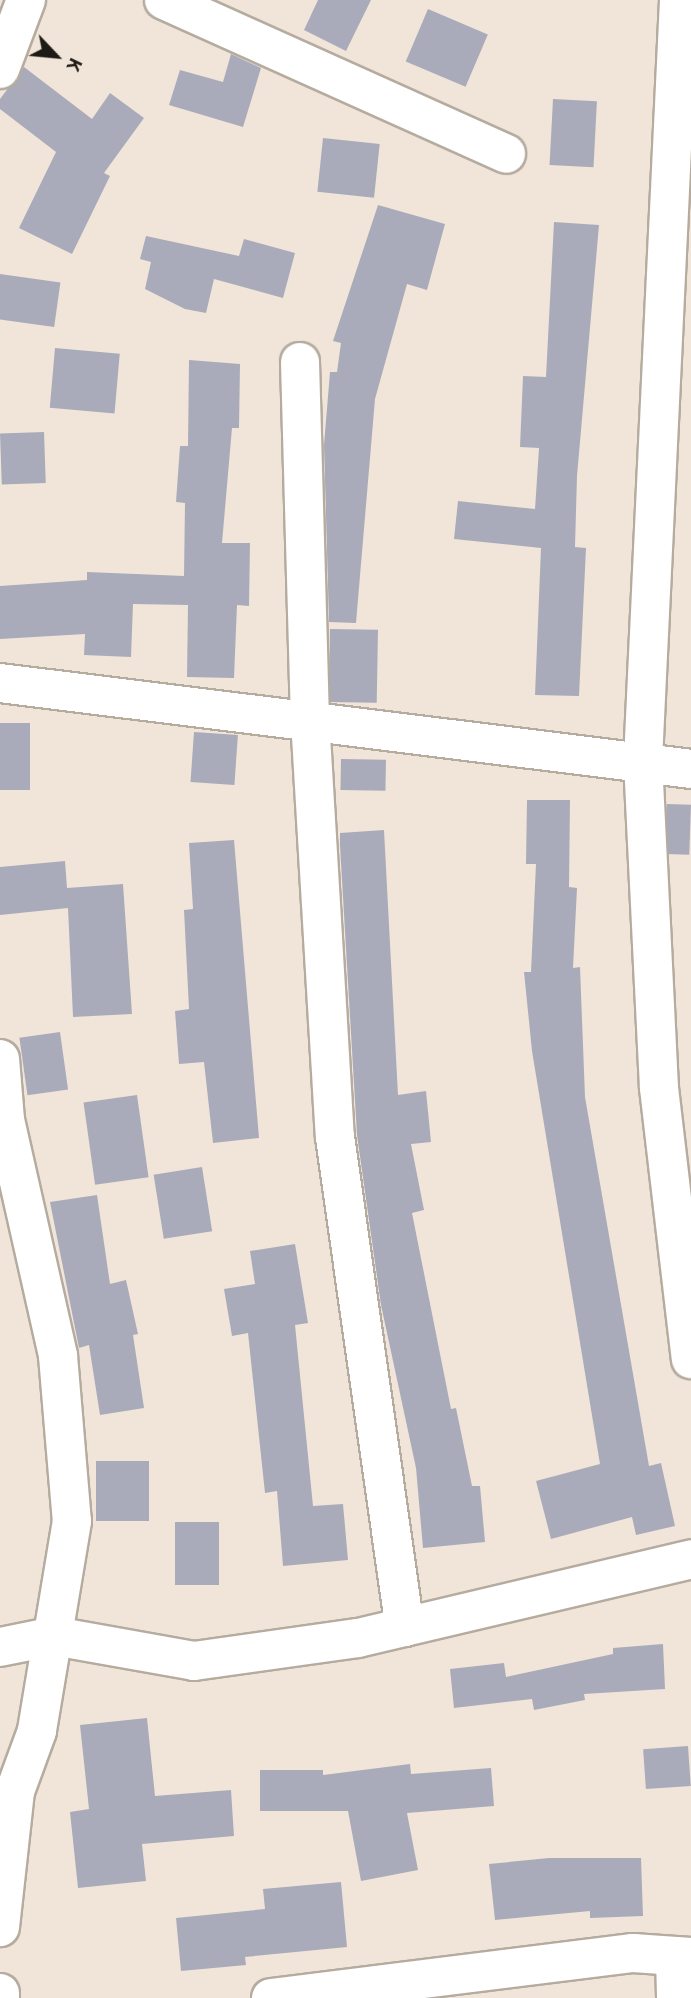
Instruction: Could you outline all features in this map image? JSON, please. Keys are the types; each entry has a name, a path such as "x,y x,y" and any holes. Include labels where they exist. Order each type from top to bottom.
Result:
{"street":[{"path":"0,69 26,0"},
{"path":"164,0 506,154"},
{"path":"679,0 682,98 643,761 659,1088 691,1359"},
{"path":"300,362 310,719 335,1137 405,1627"},
{"path":"0,683 310,719 691,769"},
{"path":"0,1059 5,1120 58,1356 72,1521 37,1731 15,1791 0,1927"},
{"path":"0,1647 54,1636 194,1661 405,1627 691,1559"},
{"path":"271,1998 318,1995 633,1953 683,1957 676,1998"},
{"path":"0,1993 1,1998"}],"building":[{"path":"318,0 371,0 346,51 304,30"},
{"path":"428,9 488,34 466,87 406,61"},
{"path":"231,54 261,68 243,127 169,105 180,70 223,82"},
{"path":"24,67 92,119 110,93 144,118 104,173 110,176 72,254 19,228 56,152 0,109 0,99"},
{"path":"553,99 597,101 593,167 550,165"},
{"path":"323,138 380,144 374,198 317,192"},
{"path":"378,205 445,224 427,290 407,284 375,399 356,623 329,622 324,445 330,372 337,372 341,343 333,341"},
{"path":"554,222 599,225 577,476 575,547 586,548 579,696 535,695 541,548 454,539 458,501 535,509 539,448 520,447 523,376 546,377"},
{"path":"146,236 239,256 244,239 295,253 283,298 214,279 206,313 185,309 145,289 151,262 140,259"},
{"path":"0,274 60,282 54,327 0,319"},
{"path":"55,348 120,354 115,413 50,408"},
{"path":"189,360 240,364 239,428 232,428 222,543 250,543 249,606 237,605 234,678 187,677 188,605 133,604 131,657 84,655 85,634 0,639 0,586 87,580 87,572 184,576 185,503 176,502 180,446 188,446"},
{"path":"44,432 46,483 2,485 0,434"},
{"path":"330,629 378,630 377,703 329,702"},
{"path":"0,723 30,723 30,790 0,790"},
{"path":"194,732 238,735 234,785 191,782"},
{"path":"341,759 386,760 385,791 340,790"},
{"path":"527,800 570,800 569,887 577,888 573,968 580,967 585,1097 649,1466 661,1463 675,1526 636,1535 632,1517 551,1539 536,1481 600,1464 532,1051 524,972 531,972 536,864 526,864"},
{"path":"667,804 691,805 689,855 665,854"},
{"path":"384,830 398,1095 426,1091 431,1142 411,1144 424,1210 412,1213 451,1409 456,1408 472,1486 480,1486 485,1542 423,1548 416,1468 381,1305 357,1135 340,833"},
{"path":"234,840 259,1138 213,1143 204,1062 179,1064 175,1011 189,1009 184,910 193,909 189,843"},
{"path":"65,861 67,888 123,884 132,1014 73,1017 68,908 0,915 0,867"},
{"path":"60,1032 68,1089 27,1095 19,1038"},
{"path":"137,1095 149,1177 95,1185 84,1103"},
{"path":"202,1167 212,1231 164,1239 154,1175"},
{"path":"97,1195 110,1284 126,1280 138,1334 133,1335 144,1408 100,1415 89,1345 79,1348 50,1202"},
{"path":"295,1244 308,1323 295,1325 313,1506 343,1504 348,1560 283,1566 277,1491 265,1493 248,1333 232,1336 224,1289 255,1284 250,1251"},
{"path":"96,1461 149,1461 149,1521 96,1521"},
{"path":"175,1522 219,1522 219,1585 175,1585"},
{"path":"663,1644 665,1689 584,1694 585,1700 534,1710 532,1699 454,1708 450,1669 504,1663 506,1677 613,1654 613,1648"},
{"path":"147,1718 155,1796 231,1790 234,1836 142,1844 146,1881 78,1888 70,1812 89,1809 80,1725"},
{"path":"688,1746 691,1786 646,1789 643,1749"},
{"path":"410,1764 411,1774 491,1768 494,1806 407,1813 418,1870 361,1881 348,1811 260,1811 260,1770 323,1770 323,1775"},
{"path":"549,1858 641,1858 643,1916 590,1918 590,1911 495,1920 489,1864"},
{"path":"341,1882 347,1947 245,1957 246,1965 181,1971 176,1918 265,1909 263,1889"}]}
